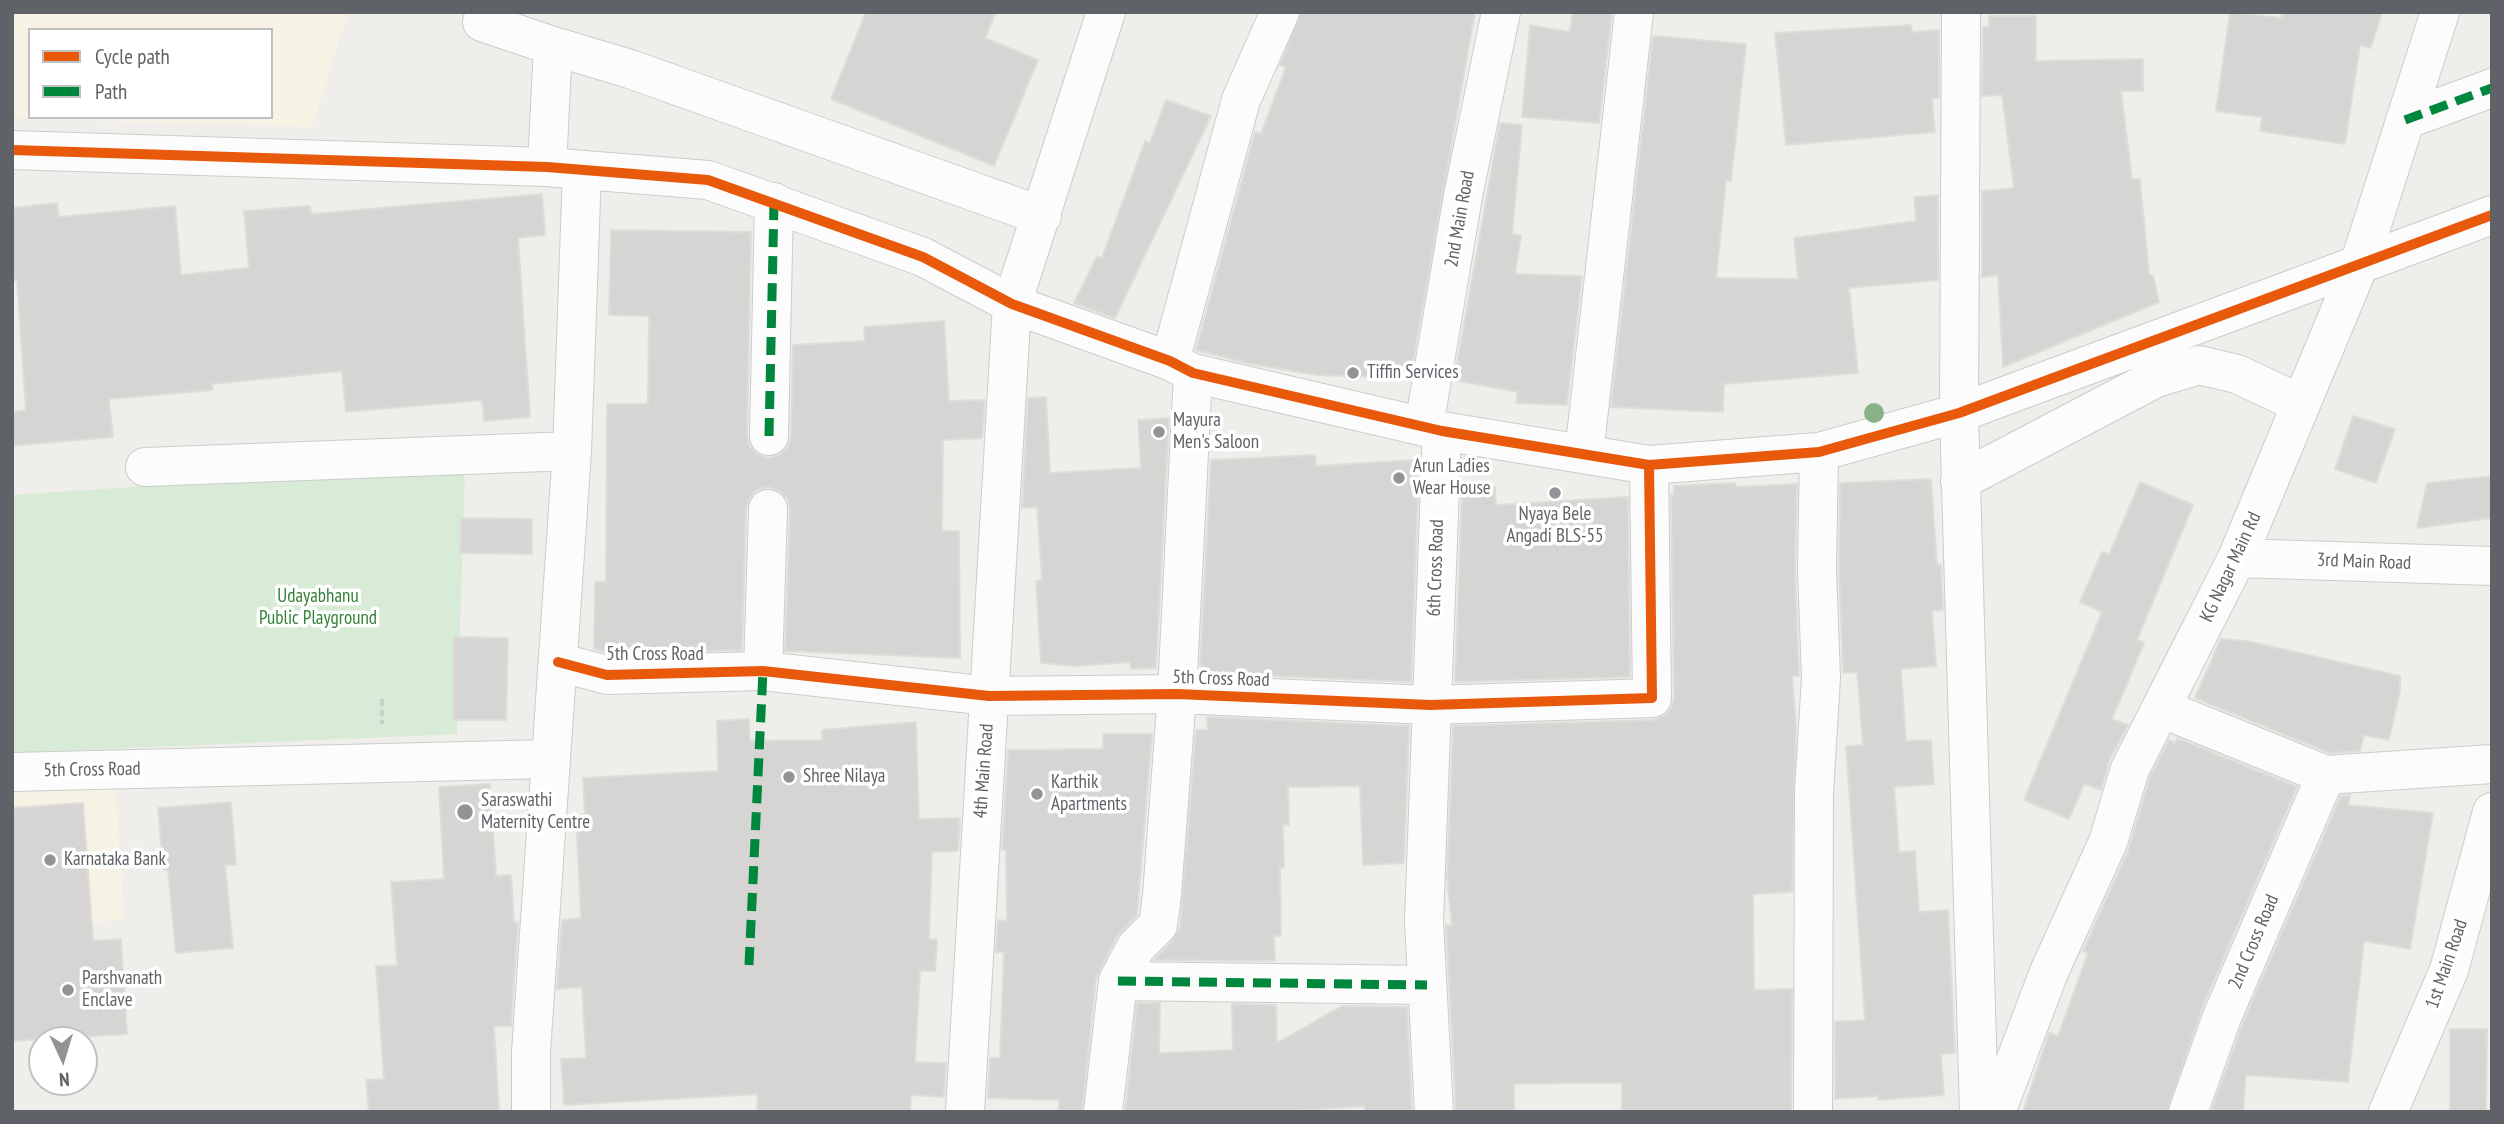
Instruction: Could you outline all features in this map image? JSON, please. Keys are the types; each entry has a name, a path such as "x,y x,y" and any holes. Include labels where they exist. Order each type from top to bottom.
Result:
{"street":[{"name":"4th Main Road","path":"965,1112 1012,304 1106,12"},
{"path":"1103,1112 1118,981 1136,947 1158,925 1177,694 1181,367 1241,100 1280,12"},
{"name":"2nd Main Road","path":"1433,428 1463,196 1501,12"},
{"path":"1584,454 1634,12"},
{"path":"1961,12 1960,481 1979,1112"},
{"name":"KG Nagar Main Rd","path":"1996,1112 2049,972 2108,842 2130,769 2163,709 2237,558 2359,265 2440,12"},
{"path":"482,22 630,69 1042,216"},
{"path":"531,1112 531,1052 572,451 564,168 553,46"},
{"path":"2405,120 2492,88"},
{"path":"12,150 564,168 708,180 923,257 1012,304 1181,367 1433,428 1649,466 1819,452 1959,413 2492,215"},
{"path":"769,436 774,202"},
{"path":"1960,481 2156,378 2199,365 2237,374 2301,404"},
{"name":"6th Cross Road","path":"1433,428 1424,921 1434,1112"},
{"path":"145,467 572,451"},
{"path":"1813,1112 1814,792 1821,678 1816,569 1819,452"},
{"name":"5th Cross Road","path":"558,662 607,675 763,671 989,696 1177,694 1430,705 1652,698 1649,466"},
{"path":"763,671 768,509"},
{"name":"3rd Main Road","path":"2237,558 2492,566"},
{"path":"2163,709 2326,775 2492,764"},
{"name":"5th Cross Road","path":"12,772 551,759"},
{"name":"2nd Cross Road","path":"2188,1112 2227,1005 2326,775"},
{"name":"1st Main Road","path":"2388,1112 2449,970 2477,924 2492,813"},
{"path":"1118,981 1427,985"}],"shaded area":[{"path":"12,12 348,12 312,127 45,119 273,119 273,28 28,28 28,118 12,118"},
{"path":"115,777 124,920 12,926 12,780"}],"green space":[{"name":"Udayabhanu Public Playground","path":"465,465 457,734 12,753 12,495"}],"building":[{"path":"866,12 996,12 985,38 1038,60 994,166 831,99"},
{"path":"1301,12 1475,12 1411,372 1399,370 1399,378 1317,375 1246,363 1196,350 1255,132 1261,134 1286,67 1280,65"},
{"path":"1572,12 1612,12 1599,123 1522,117 1530,25 1570,32"},
{"path":"2230,12 2281,18 2282,12 2382,12 2371,48 2360,45 2345,144 2260,131 2262,117 2216,111"},
{"path":"1989,16 2036,16 2036,61 2143,59 2143,91 2121,91 2132,179 2140,179 2149,275 2153,275 2159,302 2003,367 1998,275 1982,277 1982,191 2014,188 2002,95 1982,96 1983,27 1989,27"},
{"path":"1911,25 1912,32 1939,30 1939,98 1932,98 1935,132 1786,145 1775,33"},
{"path":"1653,36 1746,44 1731,181 1726,181 1716,278 1798,279 1794,238 1916,221 1914,197 1938,195 1938,280 1849,288 1858,373 1724,384 1723,412 1611,407"},
{"path":"1166,100 1211,116 1115,318 1074,303 1097,256 1102,258 1145,141 1150,143"},
{"path":"1500,123 1522,125 1512,234 1521,236 1515,274 1582,276 1567,405 1517,403 1517,392 1454,380"},
{"path":"542,194 545,235 518,238 530,417 484,421 482,400 346,412 342,371 212,384 213,390 109,399 113,437 12,446 12,412 26,410 17,280 12,281 12,208 57,203 59,217 175,206 181,275 249,268 244,211 310,206 311,214"},
{"path":"611,230 751,232 747,436 750,447 757,454 768,458 780,455 788,447 791,437 793,345 865,341 864,327 944,321 949,401 985,400 982,438 943,440 942,531 959,531 960,658 785,651 790,509 788,499 780,491 768,487 757,490 750,497 746,508 742,650 610,653 594,649 595,582 606,582 607,404 648,404 649,316 609,315"},
{"path":"1046,397 1050,473 1141,468 1138,420 1169,418 1156,668 1131,669 1130,662 1076,666 1041,663 1036,581 1042,580 1037,507 1022,508 1028,398"},
{"path":"2353,416 2395,429 2376,483 2335,469"},
{"path":"1315,455 1316,466 1415,460 1418,493 1411,682 1204,673 1204,666 1200,666 1211,460"},
{"path":"2492,476 2492,518 2417,528 2427,483"},
{"path":"1931,479 1937,565 1941,565 1943,610 1932,611 1936,666 1901,669 1906,741 1931,740 1934,784 1894,787 1899,852 1915,851 1919,912 1948,910 1955,1053 1941,1054 1944,1095 1878,1100 1878,1096 1835,1099 1835,1022 1865,1020 1846,746 1863,745 1857,672 1843,673 1839,569 1840,483"},
{"path":"2140,482 2193,505 2137,640 2144,643 2112,719 2128,725 2110,759 2101,790 2084,784 2069,819 2024,800 2102,612 2080,602 2102,552 2109,555"},
{"path":"1735,483 1736,487 1797,484 1795,570 1799,676 1792,676 1796,728 1792,892 1753,894 1754,990 1792,989 1791,1112 1622,1112 1622,1083 1572,1083 1514,1084 1514,1112 1456,1112 1446,925 1452,925 1447,878 1453,726 1653,720 1664,716 1671,708 1674,698 1671,495 1674,495 1674,486"},
{"path":"1495,487 1496,505 1628,497 1630,677 1455,682 1462,490"},
{"path":"461,518 532,519 532,554 460,553"},
{"path":"454,637 508,638 506,720 453,720"},
{"path":"2221,639 2247,641 2400,676 2400,691 2389,740 2364,735 2360,751 2330,753 2195,698"},
{"path":"1207,717 1409,726 1404,863 1363,865 1360,786 1288,787 1289,825 1283,825 1284,867 1280,867 1281,936 1274,936 1275,961 1154,960 1173,940 1180,928 1196,730 1208,730"},
{"path":"749,719 750,741 822,740 822,730 916,722 919,819 960,818 958,851 932,852 929,939 937,940 935,971 920,971 915,1062 946,1063 944,1097 911,1095 910,1112 757,1112 758,1094 564,1105 561,1059 586,1058 582,987 557,989 562,920 581,918 576,815 585,814 583,778 718,771 717,721"},
{"path":"1103,734 1152,734 1137,915 1117,936 1096,978 1082,1112 1059,1112 1059,1100 988,1098 990,1058 1000,1058 1004,952 996,952 998,920 1007,921 1006,850 1002,850 1008,750 1103,749"},
{"path":"2177,738 2297,787 2202,1008 2167,1112 2023,1112 2049,1033 2058,1036 2088,953 2083,951 2128,851 2150,777 2169,740 2175,743"},
{"path":"490,784 496,876 511,875 514,923 518,922 511,1026 494,1026 499,1112 369,1112 366,1080 384,1079 376,966 397,965 391,882 444,879 439,787"},
{"path":"2350,795 2348,805 2433,813 2410,949 2364,941 2348,1082 2246,1075 2243,1112 2211,1112 2242,1025 2341,796"},
{"path":"231,802 236,865 225,865 233,948 176,953 168,870 163,870 158,808"},
{"path":"83,803 93,941 121,939 127,1034 98,1036 98,1026 28,1026 28,1040 12,1041 12,808"},
{"path":"1137,1003 1160,1003 1159,1053 1233,1050 1232,1004 1276,1005 1277,1043 1342,1006 1407,1007 1412,1112 1365,1112 1365,1106 1274,1112 1125,1112"},
{"path":"2450,1029 2487,1029 2486,1112 2450,1112"}],"marked path":[{"path":"2405,120 2492,88"},
{"path":"769,436 774,202"},
{"path":"749,965 763,671"},
{"path":"1118,981 1427,985"}],"cycle path":[{"path":"12,150 547,167 708,180 923,257 1012,304 1170,361 1193,373 1442,431 1649,465 1819,452 1959,413 2492,215"},
{"path":"558,662 607,675 763,671 989,696 1177,694 1430,705 1652,698 1649,465"}],"place":[{"name":"Tiffin Services","path":"1353,373"},
{"name":"Mayura Men's Saloon","path":"1159,432"},
{"name":"Arun Ladies Wear House","path":"1399,478"},
{"name":"Nyaya Bele Angadi BLS-55","path":"1555,493"},
{"name":"Shree Nilaya","path":"789,777"},
{"name":"Karthik Apartments","path":"1037,794"},
{"name":"Saraswathi Maternity Centre","path":"465,812"},
{"name":"Karnataka Bank","path":"50,860"},
{"name":"Parshvanath Enclave","path":"68,990"}]}
